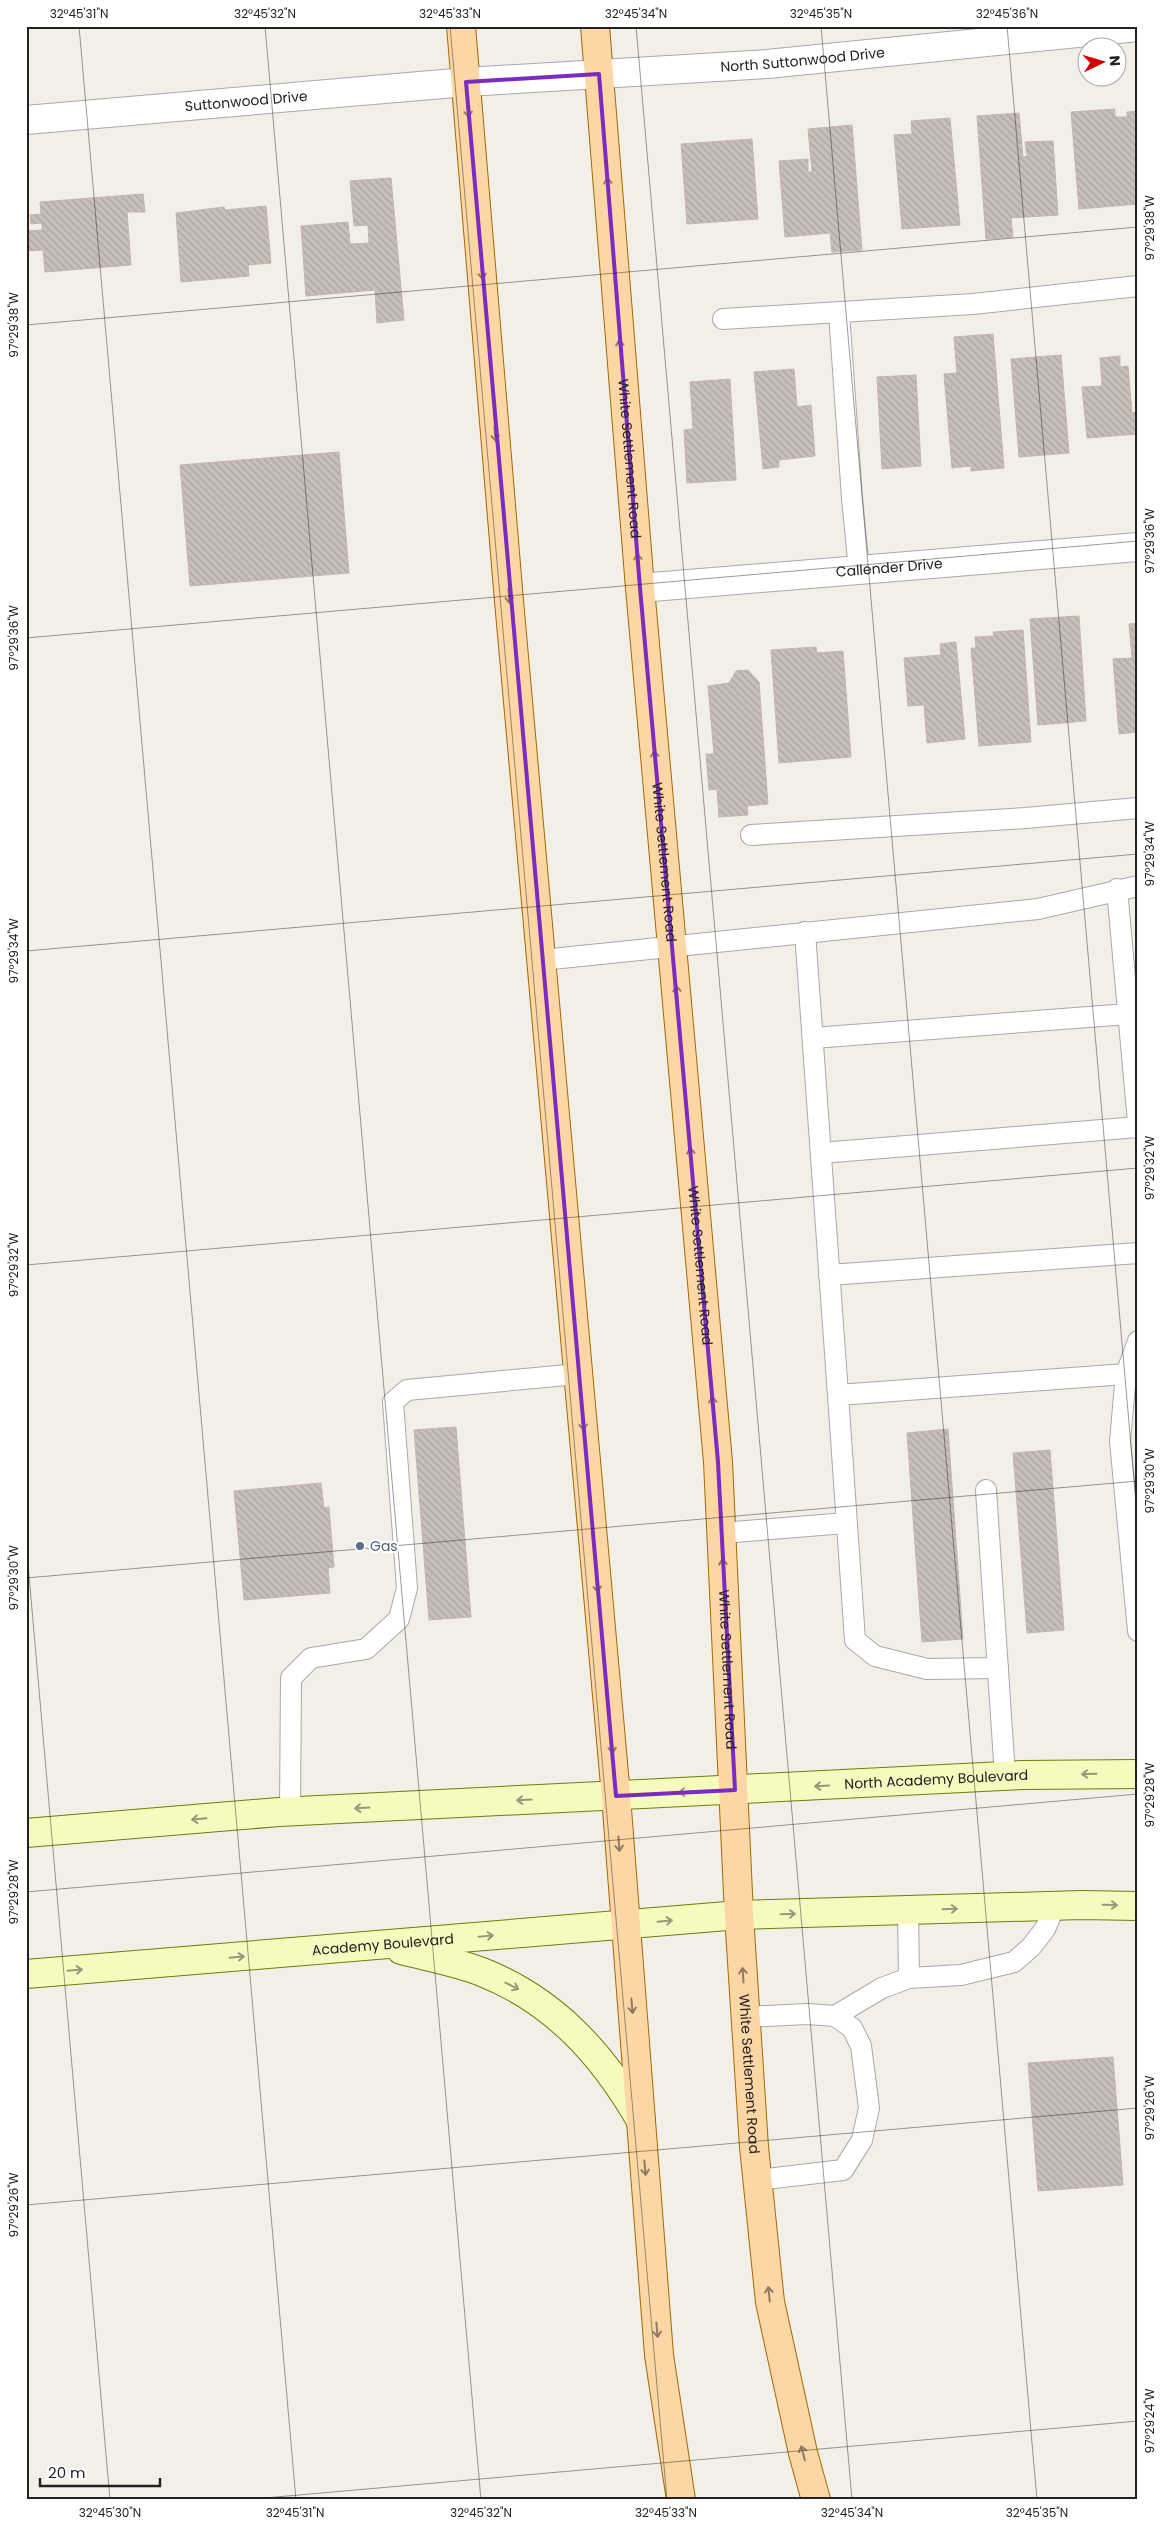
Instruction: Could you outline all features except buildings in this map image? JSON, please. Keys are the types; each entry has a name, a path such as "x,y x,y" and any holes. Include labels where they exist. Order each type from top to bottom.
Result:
{"main road":[{"path":"462,26 616,1796 660,2355 680,2500"},
{"name":"White Settlement Road","path":"595,26 640,588 718,1462 735,1790 739,1915 758,2180 770,2302 803,2454 816,2500"},
{"name":"North Academy Boulevard","path":"735,1790 1005,1776 1138,1774"},
{"path":"26,1833 290,1812 735,1790"},
{"path":"739,1915 1055,1906 1138,1906"},
{"name":"Academy Boulevard","path":"26,1974 739,1915"},
{"path":"382,1945 481,1972 514,1987 546,2007 604,2062 620,2084 641,2121"}],"street":[{"name":"North Suttonwood Drive","path":"466,82 767,64 1138,27"},
{"name":"Suttonwood Drive","path":"26,120 466,82"},
{"name":"Callender Drive","path":"640,588 1138,547"}],"lane":[{"path":"723,319 973,304 1138,286"},
{"path":"839,313 859,570"},
{"path":"752,836 1026,818 1138,808"},
{"path":"542,960 1038,909 1117,889 1138,886"},
{"path":"1117,889 1138,1122"},
{"path":"805,932 855,1640 875,1656 927,1669 998,1668"},
{"path":"813,1038 1128,1014"},
{"path":"821,1153 1138,1127"},
{"path":"829,1275 1138,1253"},
{"path":"1138,1341 1126,1374 1120,1441 1138,1631"},
{"path":"290,1812 291,1678 311,1658 366,1649 399,1619 407,1588 393,1402 407,1390 578,1374"},
{"path":"838,1395 1126,1374"},
{"path":"986,1490 1005,1776"},
{"path":"722,1532 846,1523"},
{"path":"835,2016 882,1988 909,1978 961,1975 1014,1962 1031,1947 1045,1929 1055,1906"},
{"path":"908,1910 909,1978"},
{"path":"745,2017 807,2014 835,2016 852,2028 861,2046 869,2108 862,2140 843,2170 758,2180"}],"highlighted area":[{"path":"599,74 640,588 718,1462 735,1790 616,1796 466,82"}],"place":[{"name":"Gas","path":"360,1546"}]}
